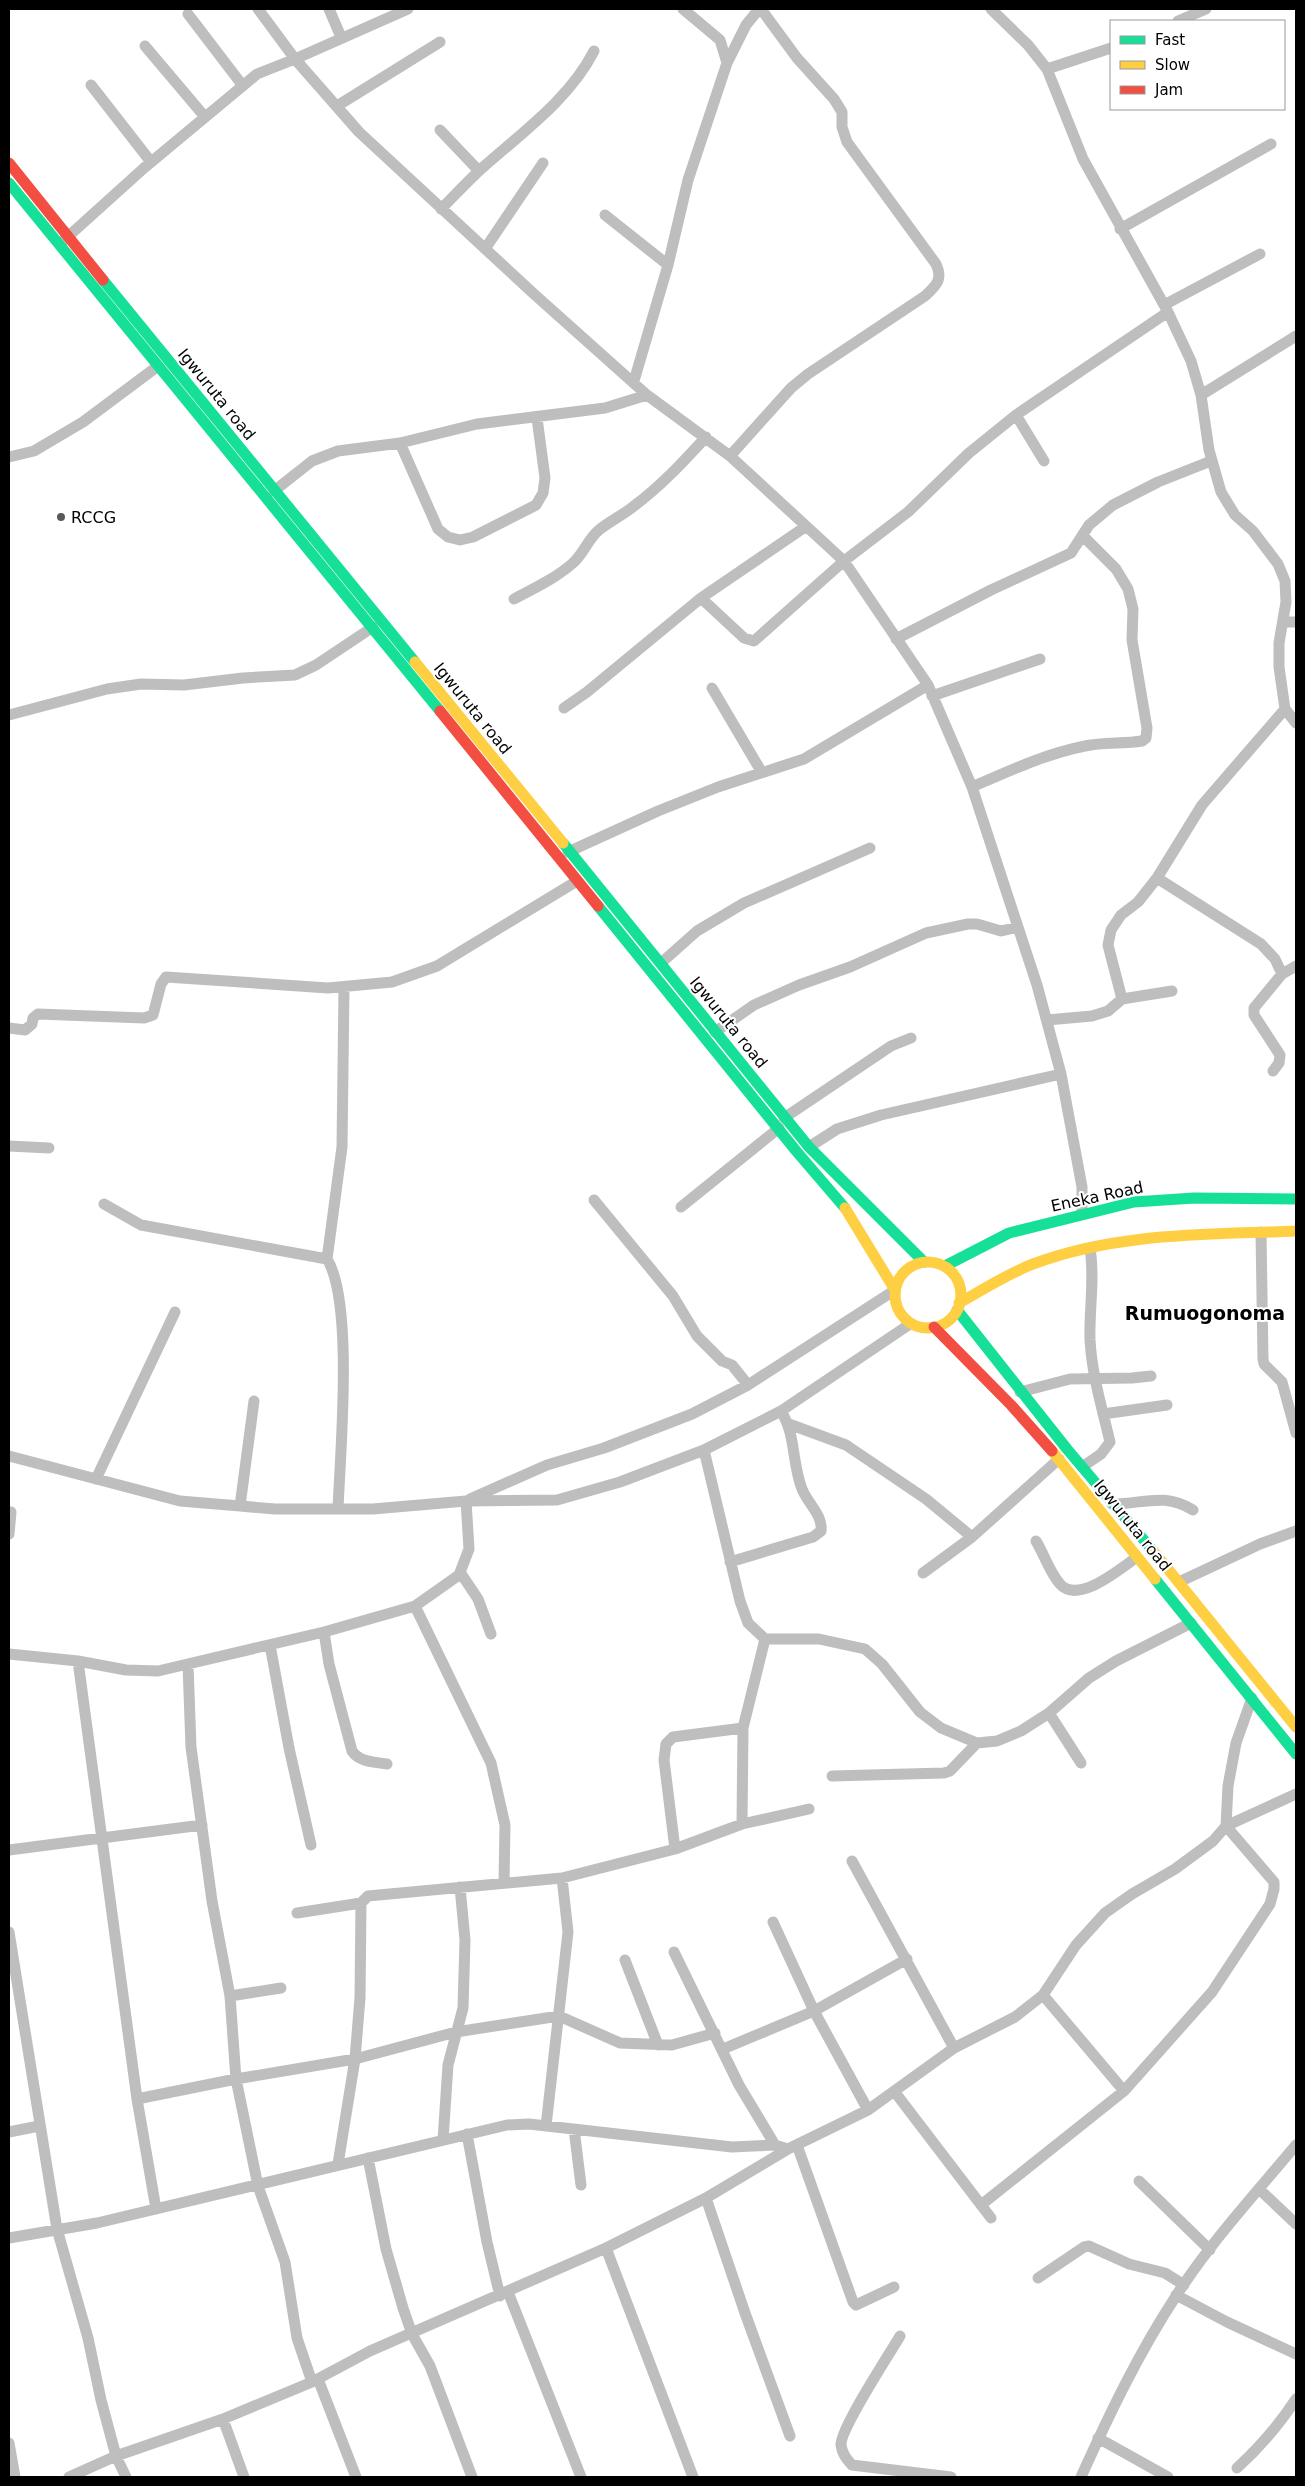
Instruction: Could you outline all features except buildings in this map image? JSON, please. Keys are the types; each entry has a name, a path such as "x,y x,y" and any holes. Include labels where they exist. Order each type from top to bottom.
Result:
{"main road":[{"name":"Igwuruta road","path":"9,163 716,1032 781,1123 851,1215 895,1290"},
{"name":"Igwuruta road","path":"9,183 577,881 781,1123 809,1147 924,1262"},
{"name":"Eneka Road","path":"945,1266 1009,1233 1082,1213 1134,1202 1194,1198 1296,1199"},
{"path":"958,1307 960,1288 956,1277 945,1266 924,1262 904,1271 895,1290 895,1302 900,1314 910,1324 934,1327 950,1319 958,1307 1015,1272 1052,1257 1143,1237 1296,1231"},
{"name":"Igwuruta road","path":"958,1307 1020,1392 1179,1582 1296,1727"},
{"name":"Igwuruta road","path":"934,1327 1011,1405 1059,1459 1296,1754"}],"street":[{"path":"258,9 295,59 360,132 441,209 634,381 647,395 730,456 844,561 930,691 972,787 1047,1020 1061,1074 1082,1187 1082,1213"},
{"path":"329,9 341,37"},
{"path":"58,245 151,162 257,74 408,9"},
{"path":"683,9 720,40 728,62"},
{"path":"634,381 668,265 688,180 728,62 746,25 760,9 797,58 834,99 842,112 842,127 847,142 936,264 940,278 938,284 925,296 808,374 791,388 730,456"},
{"path":"991,9 1003,14 1047,69 1083,159 1120,229 1166,308 1191,361 1201,395 1211,461 1221,492 1235,515 1253,531 1278,564 1285,581 1286,602 1282,622 1279,668 1285,710 1296,723"},
{"path":"1180,20 1206,9"},
{"path":"188,14 243,86"},
{"path":"337,106 440,42"},
{"path":"145,46 205,117"},
{"path":"1047,69 1110,48"},
{"path":"441,209 479,171 525,132 575,81 584,71 594,51"},
{"path":"91,85 151,162"},
{"path":"440,130 479,171"},
{"path":"1120,229 1271,144"},
{"path":"485,249 543,163"},
{"path":"605,215 668,265"},
{"path":"700,598 744,638 754,641 844,561 908,512 969,452 1016,414 1166,308 1260,254"},
{"path":"1201,395 1296,336"},
{"path":"9,457 34,451 82,422 158,366"},
{"path":"274,491 312,461 338,451 400,443 477,424 605,408 647,395"},
{"path":"1016,414 1044,461"},
{"path":"400,443 438,529 448,537 460,540 473,536 536,506 543,492 545,478 537,418"},
{"path":"514,598 551,580 574,563 584,552 590,538 665,481 706,437"},
{"path":"896,639 991,590 1071,553 1084,536 1089,525 1113,504 1158,482 1211,461"},
{"path":"564,708 587,692 700,598 805,527"},
{"path":"972,787 1032,760 1105,743 1142,741 1146,738 1147,728 1132,640 1133,609 1128,589 1116,569 1084,536"},
{"path":"1282,622 1296,622"},
{"path":"9,715 108,689 141,684 184,685 243,678 295,675 316,665 372,627"},
{"path":"568,852 658,811 761,772 789,766 930,691 1040,659"},
{"path":"712,688 761,772"},
{"path":"1122,999 1108,945 1111,930 1121,915 1138,902 1157,878 1202,805 1285,710"},
{"path":"660,962 697,931 744,903 870,848"},
{"path":"1157,878 1260,944 1275,959 1282,974"},
{"path":"9,1028 25,1030 32,1024 33,1018 38,1014 144,1018 153,1016 161,984 166,977 328,988 392,982 437,966 577,881"},
{"path":"716,1032 754,1005 799,985 850,967 926,933 968,924 977,924 1001,931 1018,928"},
{"path":"1273,1071 1279,1063 1280,1055 1254,1015 1254,1008 1282,974 1296,966"},
{"path":"327,1260 342,1147 344,987"},
{"path":"1047,1020 1092,1016 1108,1011 1122,999 1172,990"},
{"path":"681,1207 781,1123 891,1046 911,1038"},
{"path":"809,1147 837,1130 881,1115 1061,1074"},
{"path":"9,1146 50,1148"},
{"path":"594,1200 673,1296 697,1336 722,1361 732,1365 748,1385"},
{"path":"104,1204 140,1225 327,1260 332,1266 341,1308 341,1435 338,1509"},
{"path":"1261,1232 1263,1359 1264,1364 1282,1382 1296,1434"},
{"path":"1082,1467 1109,1446 1110,1442 1095,1377 1090,1339 1093,1295 1090,1248"},
{"path":"466,1501 547,1465 604,1448 692,1414 748,1385 895,1290"},
{"path":"96,1479 176,1312"},
{"path":"9,1456 180,1501 240,1506 338,1509 466,1501 558,1500 620,1482 704,1450 781,1411 910,1324"},
{"path":"1020,1392 1070,1378 1132,1378 1151,1376"},
{"path":"240,1506 254,1401"},
{"path":"1103,1414 1167,1406"},
{"path":"730,1562 813,1537 821,1531 822,1522 803,1490 789,1424 781,1411"},
{"path":"789,1424 846,1446 934,1505 972,1537"},
{"path":"704,1450 730,1562 740,1601 748,1622 765,1639 819,1639 865,1649 882,1664 920,1712 941,1728 977,1743 997,1741 1021,1730 1049,1713 1096,1674 1191,1623"},
{"path":"923,1573 972,1537 1059,1459"},
{"path":"1112,1504 1160,1498 1180,1502 1193,1510"},
{"path":"9,1654 78,1661 126,1670 148,1671 188,1664 324,1632 415,1606 460,1572 469,1549 466,1501"},
{"path":"9,1534 11,1512"},
{"path":"1179,1582 1260,1544 1296,1531"},
{"path":"1036,1541 1061,1585 1068,1590 1077,1591 1091,1588 1138,1557"},
{"path":"460,1572 478,1598 491,1634"},
{"path":"415,1606 491,1763 505,1826 504,1883"},
{"path":"324,1632 329,1664 352,1751 355,1756 362,1759 387,1764"},
{"path":"742,1824 743,1728 765,1639"},
{"path":"270,1645 289,1748 311,1846"},
{"path":"78,1661 136,2100 156,2208"},
{"path":"188,1664 191,1747 212,1901 230,1996 236,2079 258,2186 285,2262 297,2338 356,2477"},
{"path":"981,2205 1124,2091 1212,1992 1270,1904 1274,1882 1226,1826 1228,1786 1236,1743 1252,1698"},
{"path":"1049,1713 1081,1763"},
{"path":"675,1849 664,1760 668,1739 743,1728"},
{"path":"832,1776 944,1773 950,1771 977,1743"},
{"path":"69,2477 116,2456 223,2418 315,2381 370,2351 606,2248 706,2198 793,2147 868,2110 954,2048 997,2028 1043,1995 1076,1945 1105,1913 1132,1894 1175,1869 1214,1841 1226,1826 1296,1794"},
{"path":"297,1913 361,1903 368,1896 562,1878 675,1849 742,1824 809,1809"},
{"path":"9,1850 202,1825"},
{"path":"852,1862 907,1959 954,2048"},
{"path":"546,2126 568,1932 562,1878"},
{"path":"443,2140 448,2065 462,2008 465,1940 460,1887"},
{"path":"338,2164 355,2059 360,1998 361,1903"},
{"path":"773,1922 814,2011 868,2110"},
{"path":"9,1932 57,2229 88,2338 101,2400 116,2456 126,2477"},
{"path":"674,1952 739,2085 775,2146"},
{"path":"723,2049 814,2011 907,1959"},
{"path":"625,1960 658,2045"},
{"path":"230,1996 281,1988"},
{"path":"1043,1995 1124,2091"},
{"path":"136,2100 236,2079 355,2059 456,2032 559,2016 620,2043 672,2045 715,2033"},
{"path":"894,2091 991,2218"},
{"path":"9,2238 97,2223 258,2186 338,2164 506,2125 546,2126 732,2147 793,2147"},
{"path":"9,2132 40,2126"},
{"path":"574,2129 581,2185"},
{"path":"467,2134 487,2242 504,2294 581,2477"},
{"path":"1080,2477 1136,2362 1176,2295 1210,2250 1296,2145"},
{"path":"793,2147 853,2302 856,2305 862,2304 894,2287"},
{"path":"368,2158 386,2249 412,2334 430,2366 472,2477"},
{"path":"1139,2180 1210,2250"},
{"path":"1259,2189 1296,2224"},
{"path":"706,2198 790,2436"},
{"path":"1038,2278 1084,2247 1090,2246 1129,2264 1165,2273 1184,2285"},
{"path":"606,2248 693,2477"},
{"path":"1176,2295 1227,2322 1296,2354"},
{"path":"900,2336 846,2428 841,2446 846,2460 852,2465 884,2474 952,2477"},
{"path":"1237,2468 1257,2450 1280,2423 1296,2398"},
{"path":"223,2418 244,2477"},
{"path":"1098,2438 1168,2477"},
{"path":"9,2443 15,2477"}],"traffic: fast":[{"path":"9,183 440,711"},
{"path":"103,280 415,662"},
{"path":"563,843 809,1147 924,1262"},
{"path":"598,906 797,1152 845,1208"},
{"path":"945,1266 1009,1233 1134,1202 1194,1198 1296,1199"},
{"path":"957,1310 1067,1449 1154,1552"},
{"path":"1155,1579 1296,1754"}],"traffic: slow":[{"path":"415,662 563,843"},
{"path":"845,1208 895,1290"},
{"path":"959,1303 1023,1268 1097,1246 1163,1237 1296,1231"},
{"path":"928,1262 941,1265 951,1272 958,1282 961,1295 958,1308 951,1318 941,1325 928,1328 915,1325 905,1318 898,1308 895,1295 898,1282 905,1272 915,1265 928,1262"},
{"path":"1052,1451 1155,1579"},
{"path":"1154,1552 1296,1727"}],"traffic: jam":[{"path":"9,163 103,280"},
{"path":"440,711 598,906"},
{"path":"934,1327 1011,1405 1052,1451"}],"place":[{"name":"RCCG","path":"61,517"}],"district":[{"name":"Rumuogonoma","path":"1205,1313"}]}
